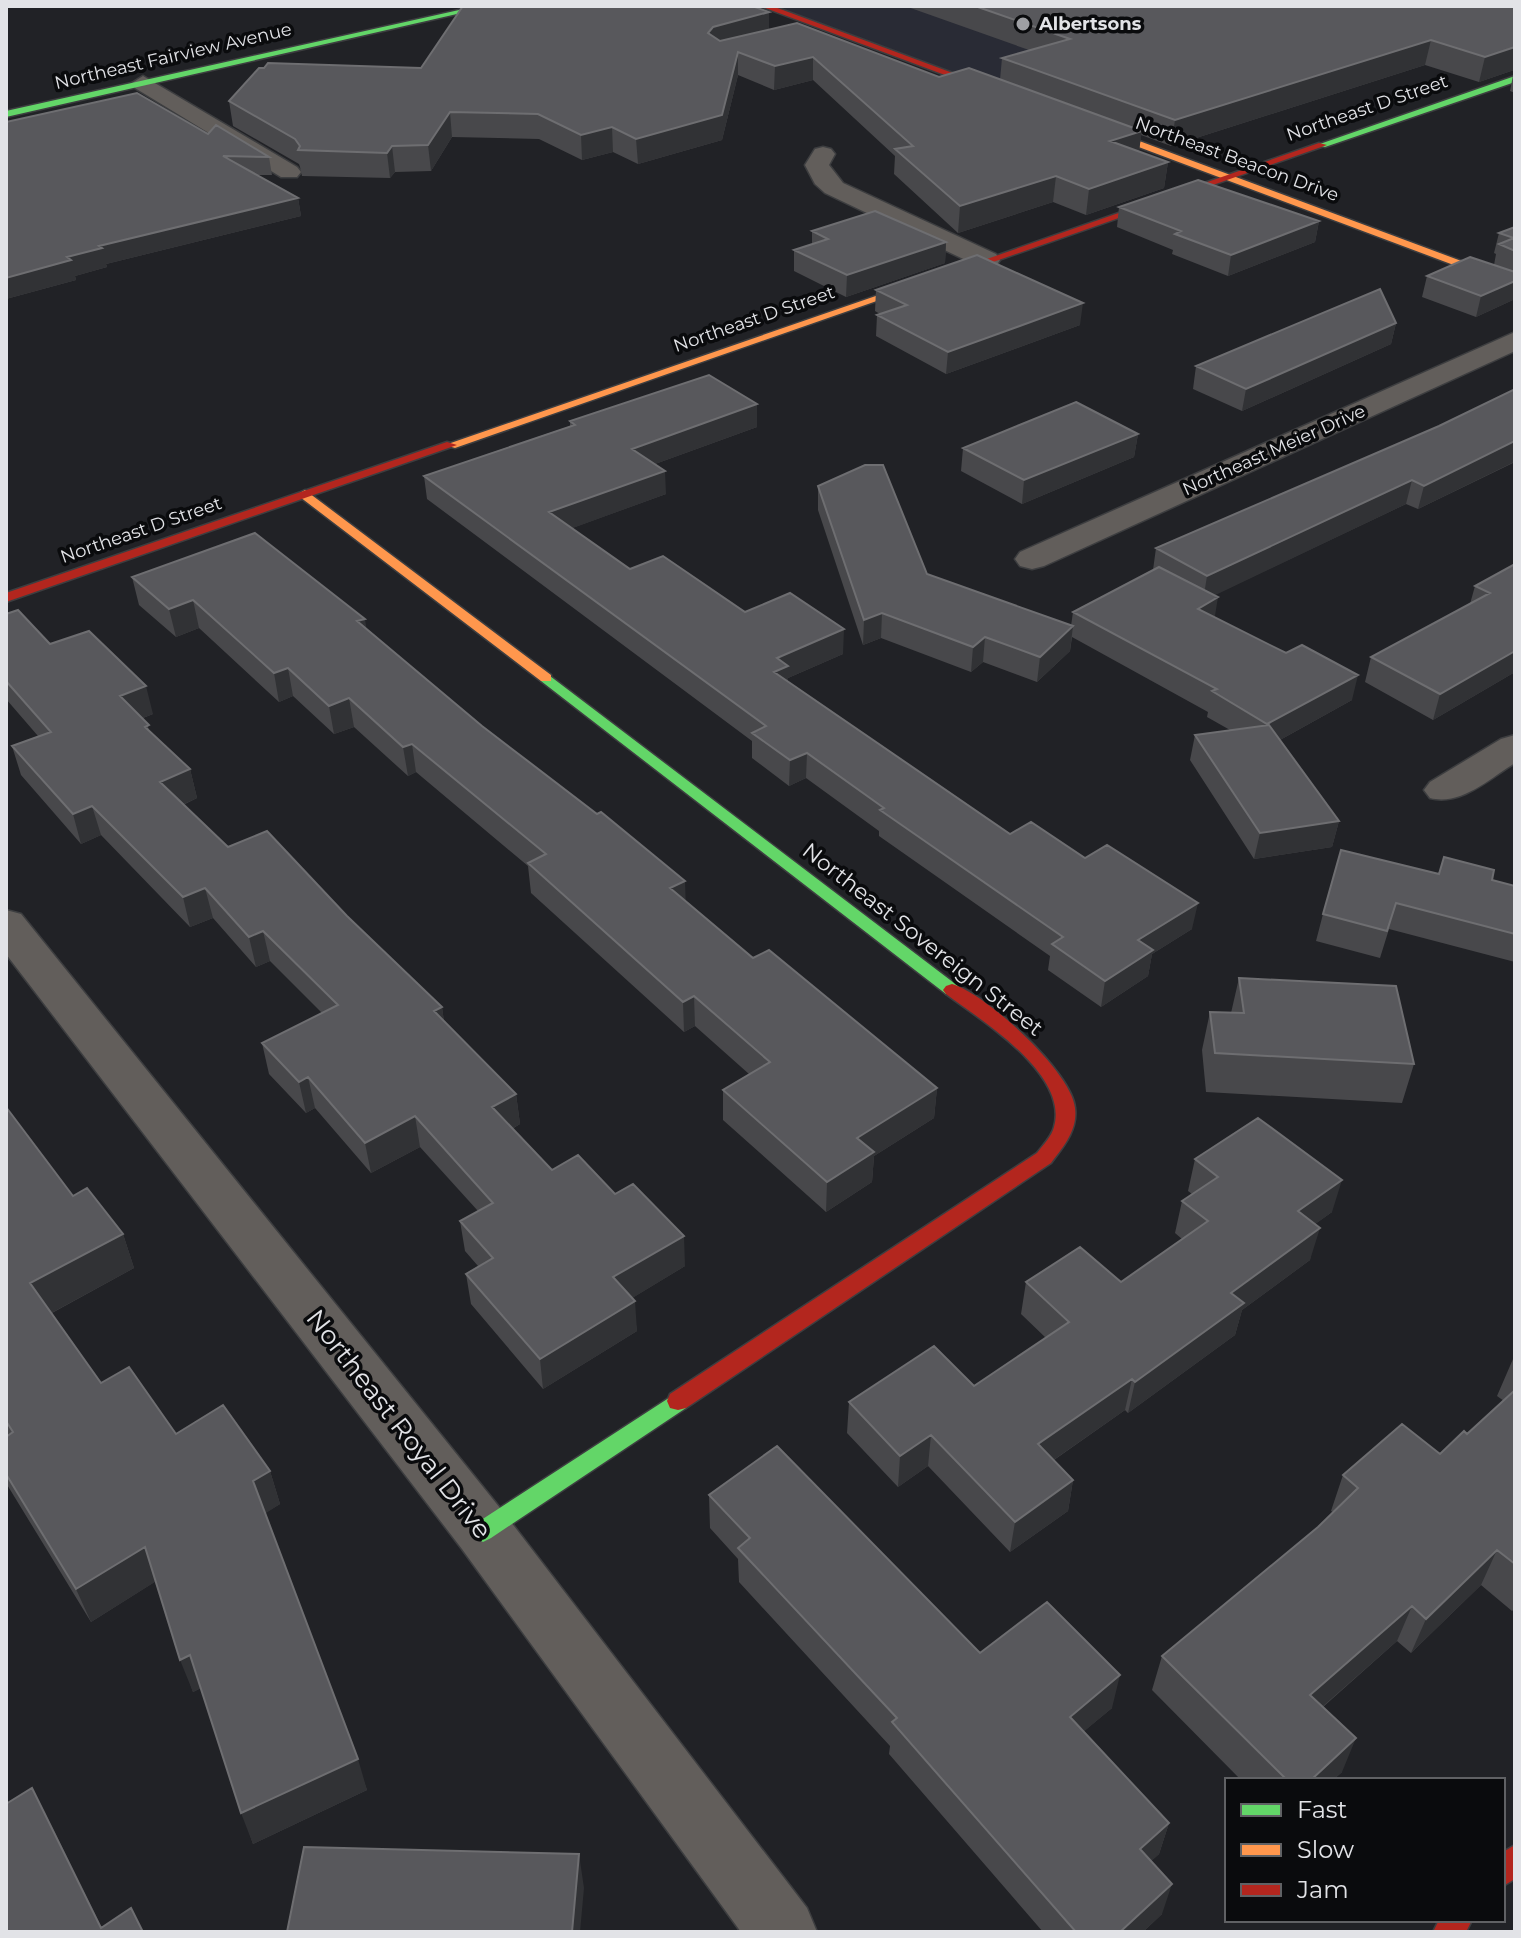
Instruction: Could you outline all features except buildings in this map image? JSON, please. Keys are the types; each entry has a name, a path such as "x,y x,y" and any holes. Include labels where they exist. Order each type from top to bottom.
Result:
{"street":[{"name":"Northeast Fairview Avenue","path":"6,114 488,6"},
{"path":"764,6 1028,103"},
{"path":"795,38 827,30"},
{"name":"Northeast D Street","path":"6,598 1515,79"},
{"path":"143,83 289,172"},
{"name":"Northeast Beacon Drive","path":"1070,119 1515,285"},
{"path":"823,154 817,165 824,179 834,188 987,260"},
{"name":"Northeast Meier Drive","path":"1032,559 1515,340"},
{"name":"Northeast Sovereign Street","path":"305,494 1003,1029 1047,1069 1065,1096 1065,1126 1044,1158 483,1531"},
{"path":"1444,790 1515,747"},
{"name":"Northeast Royal Drive","path":"6,924 483,1531 783,1932"}],"shaded area":[{"path":"775,6 1263,6 988,85"}],"traffic: fast":[{"path":"6,114 488,6"},
{"path":"1322,145 1515,79"},
{"path":"546,678 952,990"},
{"path":"483,1531 678,1401"}],"traffic: slow":[{"path":"1083,123 1515,285"},
{"path":"451,445 929,281"},
{"path":"305,494 546,678"}],"traffic: jam":[{"path":"764,6 1007,95"},
{"path":"929,281 1322,145"},
{"path":"6,598 451,445"},
{"path":"678,1401 1044,1158 1058,1139 1064,1127 1066,1107 1059,1087 1046,1068 1008,1032 952,990"},
{"path":"1505,1870 1515,1859"},
{"path":"1447,1932 1456,1922"}],"place":[{"name":"Albertsons","path":"1023,24"}]}
